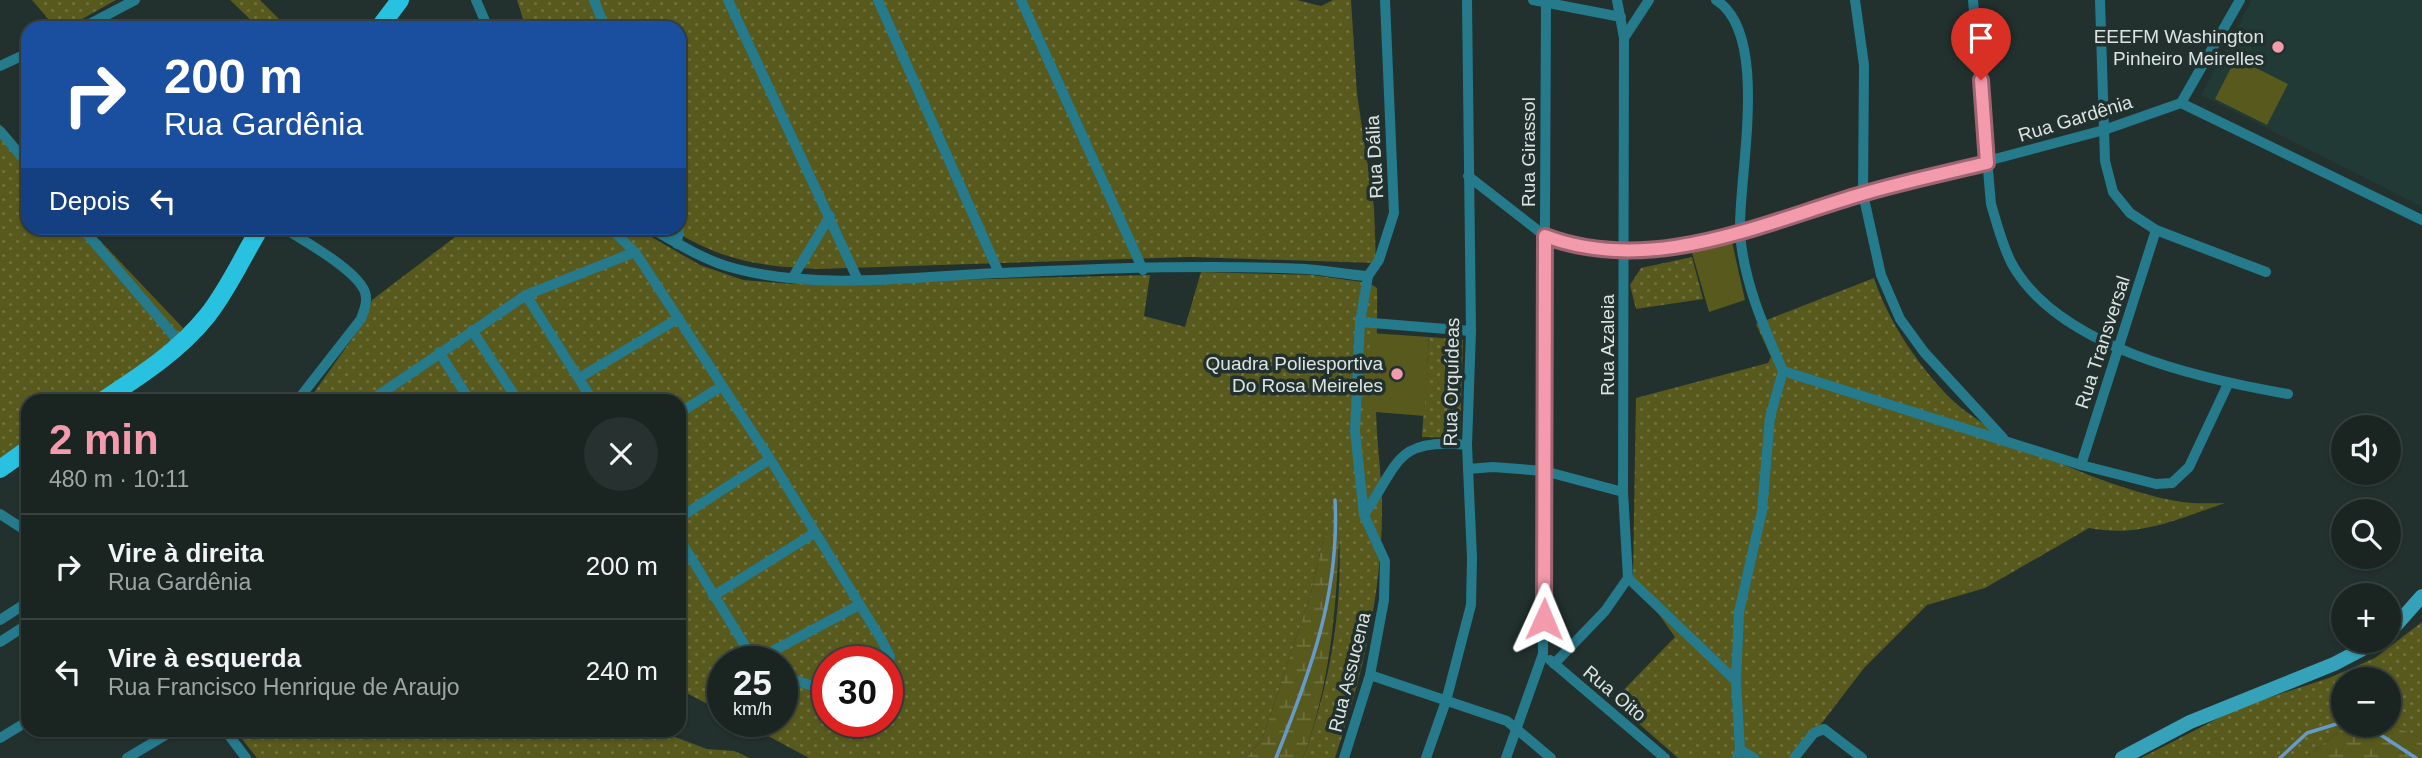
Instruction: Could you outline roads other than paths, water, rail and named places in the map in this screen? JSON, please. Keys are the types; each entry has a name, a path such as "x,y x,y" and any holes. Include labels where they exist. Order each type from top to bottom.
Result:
{"main road":[{"path":"384,21 400,0"},
{"path":"112,394 181,344 208,314 256,235"},
{"path":"0,469 21,454"}],"street":[{"path":"104,21 135,0"},
{"path":"476,0 485,21"},
{"path":"594,0 602,21"},
{"path":"728,0 858,280"},
{"path":"878,0 999,273"},
{"path":"1021,0 1143,270"},
{"name":"Rua Dália","path":"1364,515 1355,431 1360,322 1368,276 1379,260 1394,213 1385,0"},
{"name":"Rua Orquídeas","path":"1426,758 1446,701 1471,605 1472,558 1466,445 1471,331 1467,0"},
{"path":"1533,0 1621,17"},
{"name":"Rua Azaleia","path":"1617,0 1624,38 1623,492 1628,578"},
{"path":"1624,38 1649,0"},
{"path":"1855,0 1864,65 1863,194 1881,275 1900,319 1959,392 2004,439"},
{"path":"1973,0 1991,204 2013,265 2057,315 2081,331 2118,348 2228,384 2288,394"},
{"path":"2099,0 2105,161 2113,192 2130,213 2156,230 2266,272"},
{"path":"2240,0 2180,103 2422,220"},
{"path":"1722,1 1734,21 1748,66 1740,233 1751,286 1783,371 1770,416 1762,511 1739,612 1738,754 1754,758"},
{"name":"Rua Girassol","path":"1506,758 1519,729 1543,654 1546,2"},
{"path":"0,66 21,56"},
{"name":"Rua Gardênia","path":"1468,176 1545,236 1589,250 1625,253 1740,233 1863,194 2104,130 2180,103"},
{"path":"0,131 21,156"},
{"path":"793,276 830,216"},
{"name":"Rua Transversal","path":"2081,465 2156,230"},
{"path":"88,235 181,344"},
{"path":"294,235 357,279 365,292 366,306 361,319 302,394"},
{"path":"617,235 635,253 679,318 770,459 813,534 884,646"},
{"path":"662,235 735,269 858,280 999,273 1282,268 1368,276"},
{"path":"677,244 678,235"},
{"path":"380,394 526,295 635,253"},
{"path":"526,295 589,394"},
{"path":"579,377 679,318"},
{"path":"1360,322 1471,331"},
{"path":"472,330 514,394"},
{"path":"439,352 466,394"},
{"path":"1783,371 2081,465 2156,484 2172,483 2195,458 2228,384"},
{"path":"686,409 722,386"},
{"path":"1364,515 1409,449 1432,442 1466,445"},
{"path":"686,513 770,459"},
{"path":"1468,469 1544,471 1623,492"},
{"path":"0,514 21,528"},
{"name":"Rua Assucena","path":"1344,758 1370,675 1381,622 1385,561 1364,515"},
{"path":"713,596 813,534"},
{"path":"686,550 745,646"},
{"path":"1554,664 1605,611 1628,578 1737,681"},
{"path":"2401,620 2422,596"},
{"path":"782,646 859,604"},
{"path":"0,620 21,606"},
{"path":"0,642 21,628"},
{"path":"2122,758 2190,722 2355,653"},
{"name":"Rua Oito","path":"1543,654 1665,758"},
{"path":"1370,675 1489,714 1519,729 1552,758"},
{"path":"0,737 21,725"},
{"path":"1794,758 1821,729 1835,735 1862,758"},
{"path":"127,758 162,737"},
{"path":"230,737 246,758"}],"waterway":[{"path":"1276,758 1320,632 1333,568 1335,500"},
{"path":"2280,758 2307,733 2331,726"},
{"path":"2384,737 2416,758"}],"place":[{"name":"EEEFM Washington Pinheiro Meirelles","path":"2278,47"},
{"name":"Quadra Poliesportiva Do Rosa Meireles","path":"1397,374"}]}
